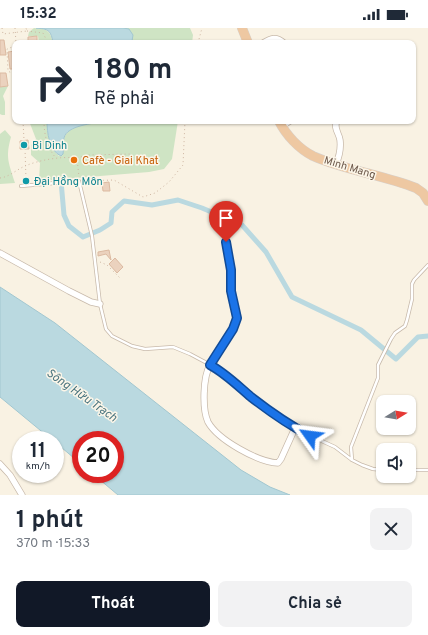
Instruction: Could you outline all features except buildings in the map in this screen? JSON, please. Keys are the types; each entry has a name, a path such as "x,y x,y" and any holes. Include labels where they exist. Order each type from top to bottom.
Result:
{"highway":[{"path":"242,28 247,40"},
{"name":"Minh Mang","path":"280,124 297,145 312,155 336,164 416,188 428,201"}],"street":[{"path":"270,40 274,38 280,40"},
{"path":"336,124 335,127 340,142 336,164"},
{"path":"226,242 231,270 231,291 237,318 233,329 210,365 205,381 206,413 211,425 224,438 242,450 262,459 278,463 282,459 295,428"},
{"path":"0,253 68,291 91,302 100,304"},
{"path":"0,464 10,475 22,495"}],"lane":[{"path":"21,186 79,181 92,236 100,304 106,329 112,336 132,346 146,349 173,347 190,354 220,370 252,397 295,428 335,447 352,460 376,469"},
{"path":"352,460 351,447 378,378 378,365 394,334 405,326 411,307 412,284 422,270 428,265"},
{"path":"416,470 428,470"}],"path":[{"path":"2,28 2,34 27,31 43,34 46,40"},
{"path":"199,40 202,28"},
{"path":"15,29 16,40"},
{"path":"12,47 7,49 8,71 12,73"},
{"path":"22,124 24,140"},
{"path":"44,124 44,131 48,145 52,154 56,158"},
{"path":"77,158 79,181 114,180 143,197 155,193 169,182 183,165 185,124"},
{"path":"25,149 26,180"},
{"path":"0,178 6,177 26,165 56,158 77,158 89,155 131,154"},
{"path":"95,260 107,264 121,279"}],"green space":[{"path":"34,28 45,30 51,35 52,40 39,40 38,36 28,36 29,32"},
{"path":"123,28 190,28 193,35 192,40 131,40"},
{"path":"8,86 3,96 5,102 5,115 2,115 0,114 0,87"},
{"path":"30,124 47,124 48,135 51,144 59,156 62,156 65,135 76,128 88,124 178,124 172,159 164,169 149,172 39,181 40,163 31,155 31,145 36,139"},
{"path":"5,130 11,137 8,156 15,183 0,184 0,134"}],"water":[{"path":"36,28 123,28 129,29 133,35 132,40 52,40 50,33 43,29"},
{"path":"47,124 90,124 70,130 66,134 64,138 63,154 61,156 57,154 51,146"},
{"name":"Sông Hữu Trạch","path":"0,287 55,323 241,470 270,487 290,495 118,495 104,483 124,483 124,431 72,431 72,456 64,450 64,431 41,431 0,397"}],"waterway":[{"path":"61,181 64,215 69,226 83,237 100,230 111,223 112,212 124,201 152,205 178,200 202,208 242,225 266,252 292,297 361,330 396,359 418,337 428,336"}],"place":[{"name":"Bi Dinh","path":"24,145"},
{"name":"Cafè - Giai Khat","path":"74,160"},
{"name":"Đại Hồng Môn","path":"26,181"}],"route":[{"path":"226,242 231,270 231,291 237,318 233,329 210,365 220,370 252,397 295,428 310,436"}]}
